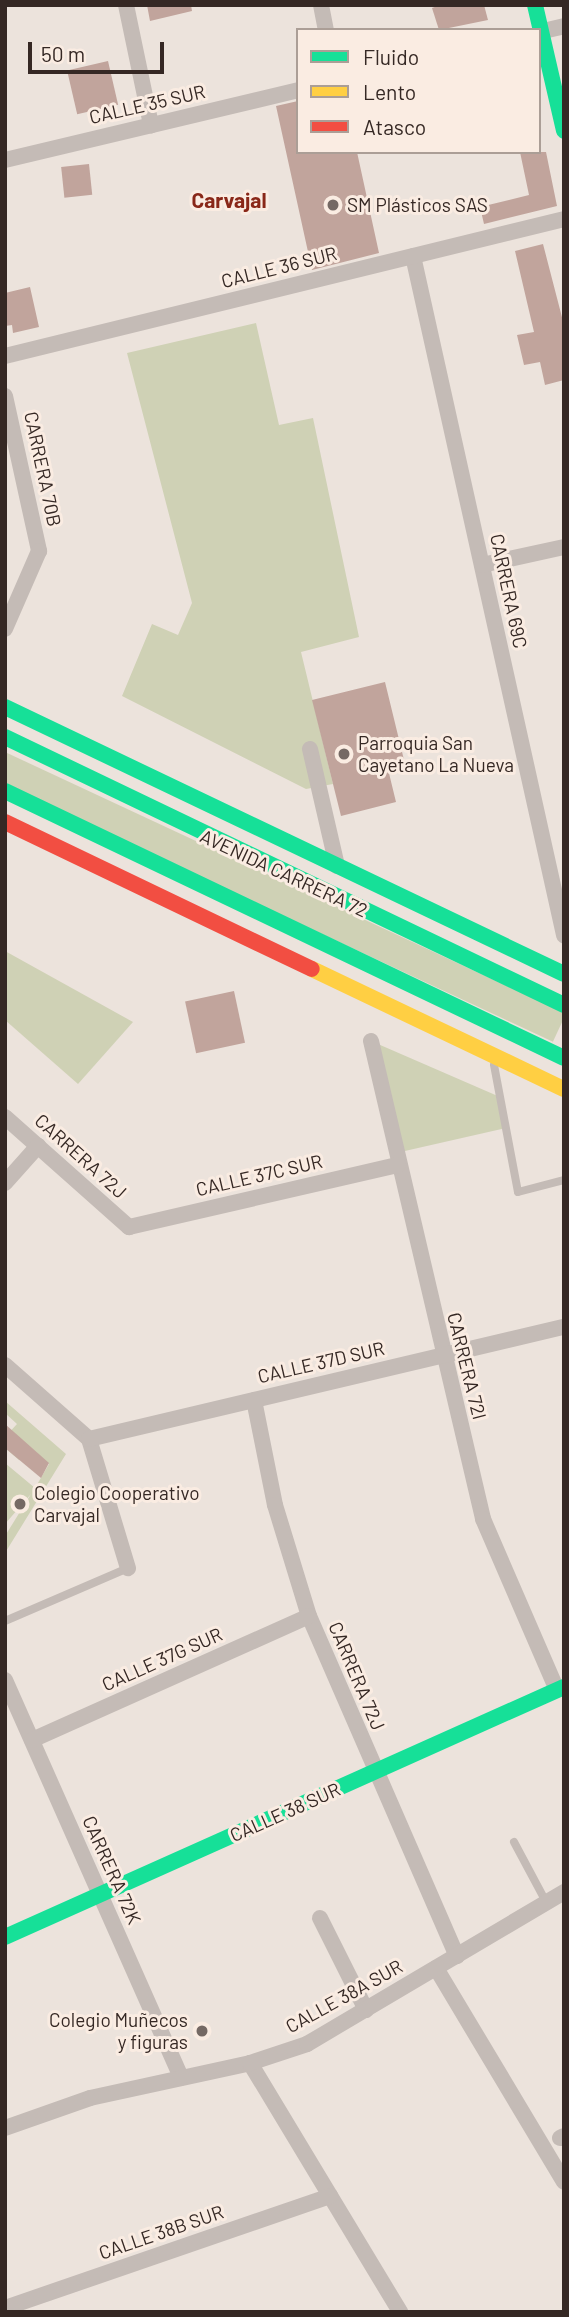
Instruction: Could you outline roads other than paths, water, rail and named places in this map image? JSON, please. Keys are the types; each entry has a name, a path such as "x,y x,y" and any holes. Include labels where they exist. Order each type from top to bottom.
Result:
{"main road":[{"path":"535,5 539,28"},
{"path":"541,36 564,131"},
{"name":"AVENIDA CARRERA 72","path":"5,707 564,974"},
{"name":"AVENIDA CARRERA 72","path":"5,737 168,818 564,1005"},
{"path":"125,764 168,818"},
{"path":"5,791 564,1058"},
{"path":"5,822 564,1089"},
{"path":"191,882 247,939"},
{"name":"CALLE 38 SUR","path":"5,1937 560,1688"}],"street":[{"path":"126,5 151,125"},
{"path":"321,5 326,28"},
{"path":"541,32 564,26"},
{"name":"CALLE 35 SUR","path":"5,160 296,90"},
{"name":"CALLE 36 SUR","path":"5,356 564,219"},
{"name":"CARRERA 69C","path":"413,256 564,935"},
{"name":"CARRERA 70B","path":"5,396 39,551 5,629"},
{"path":"482,565 564,547"},
{"path":"310,749 337,866"},
{"name":"CARRERA 72I","path":"371,1041 483,1519 560,1688"},
{"name":"CARRERA 72J","path":"5,1117 129,1227"},
{"path":"5,1183 38,1146"},
{"name":"CALLE 37C SUR","path":"129,1227 398,1165"},
{"name":"CALLE 37D SUR","path":"89,1439 564,1327"},
{"path":"5,1364 89,1439 128,1568"},
{"name":"CARRERA 72J","path":"254,1400 275,1505 309,1616 457,1956"},
{"name":"CALLE 37G SUR","path":"32,1740 309,1616"},
{"name":"CARRERA 72K","path":"5,1680 181,2078"},
{"name":"CALLE 38A SUR","path":"5,2128 79,2102 250,2063 307,2044 564,1892"},
{"path":"320,1918 366,2010"},
{"path":"436,1968 564,2182"},
{"path":"250,2063 400,2312"},
{"name":"CALLE 38B SUR","path":"5,2308 330,2196"}],"lane":[{"path":"492,1054 518,1192 564,1180"},
{"path":"5,1621 128,1568"},
{"path":"514,1842 546,1902"}],"place":[{"name":"SM Plásticos SAS","path":"333,205"},
{"name":"Parroquia San Cayetano La Nueva","path":"344,754"},
{"name":"Colegio Cooperativo Carvajal","path":"20,1504"},
{"name":"Colegio Muñecos y figuras","path":"202,2031"}],"district":[{"name":"Carvajal","path":"229,200"}]}
